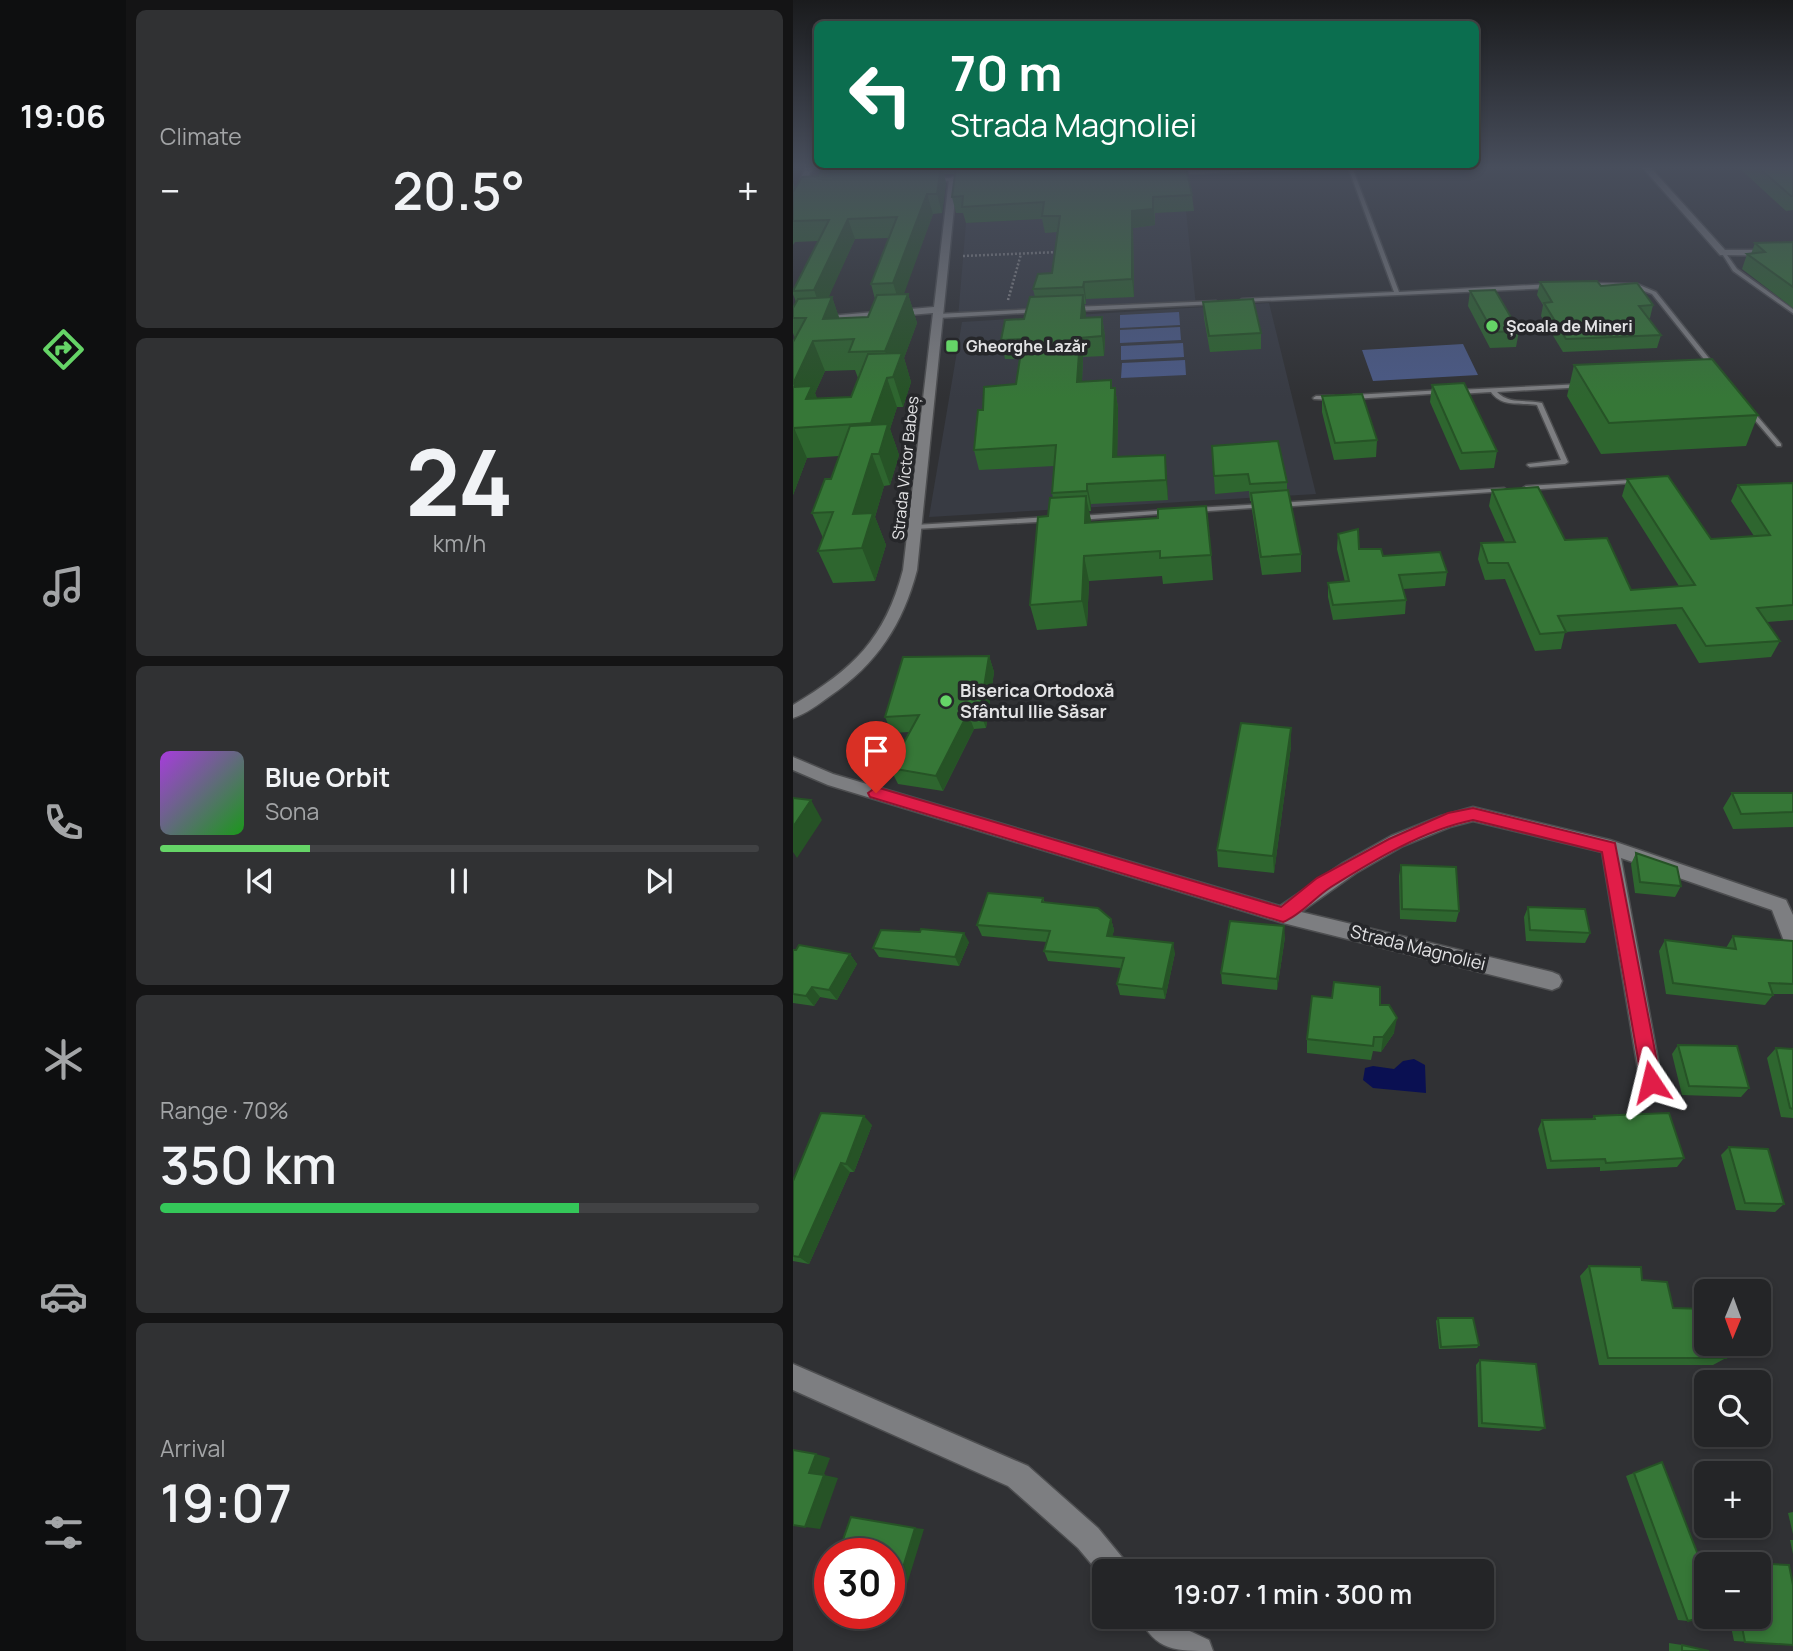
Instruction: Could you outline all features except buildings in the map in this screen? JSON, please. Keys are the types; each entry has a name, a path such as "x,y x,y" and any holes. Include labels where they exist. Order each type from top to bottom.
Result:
{"street":[{"name":"Strada Victor Babeș","path":"793,712 852,671 887,634 905,597 946,244"},
{"path":"1715,244 1723,253 1793,253"},
{"path":"799,325 939,313"},
{"name":"Strada Magnoliei","path":"793,763 828,779 1283,915 1552,981"},
{"path":"1283,915 1323,883 1394,843 1454,818 1473,814 1610,847 1779,905 1793,943"},
{"path":"1610,847 1651,1082"},
{"path":"793,1377 1018,1476 1088,1538 1105,1559"},
{"path":"1165,1635 1198,1651"}],"lane":[{"path":"1379,244 1397,294"},
{"path":"1723,253 1741,275 1793,313"},
{"path":"1581,285 1637,286 1655,293 1715,370"},
{"path":"1235,302 1554,286"},
{"path":"1072,309 1221,302"},
{"path":"939,313 1045,311"},
{"path":"1316,398 1588,386"},
{"path":"1493,390 1499,400 1505,402 1540,404 1565,462 1530,465"},
{"path":"1747,408 1779,445"},
{"path":"1521,489 1630,482"},
{"path":"1069,518 1507,490"},
{"path":"915,527 1056,519"}],"path":[{"path":"963,256 1060,252"},
{"path":"1005,313 1021,254"}],"shaded area":[{"path":"964,244 1189,244 1196,306 958,318"},
{"path":"1269,303 1316,494 929,517 962,322"},
{"path":"1179,312 1180,325 1120,328 1120,315"},
{"path":"1180,327 1181,340 1120,343 1120,330"},
{"path":"1183,343 1184,357 1121,360 1121,346"},
{"path":"1463,344 1478,375 1373,381 1362,350"},
{"path":"1185,360 1186,375 1121,378 1122,363"},
{"path":"1414,1059 1425,1065 1426,1093 1373,1088 1363,1080 1365,1068 1373,1066 1394,1069 1403,1061"}],"place":[{"name":"Școala de Mineri","path":"1492,326"},
{"name":"Gheorghe Lazăr","path":"952,346"},
{"name":"Biserica Ortodoxă Sfântul Ilie Săsar","path":"946,701"}],"route":[{"path":"876,793 1283,915 1323,883 1394,843 1454,818 1473,814 1610,847 1651,1082"}]}
